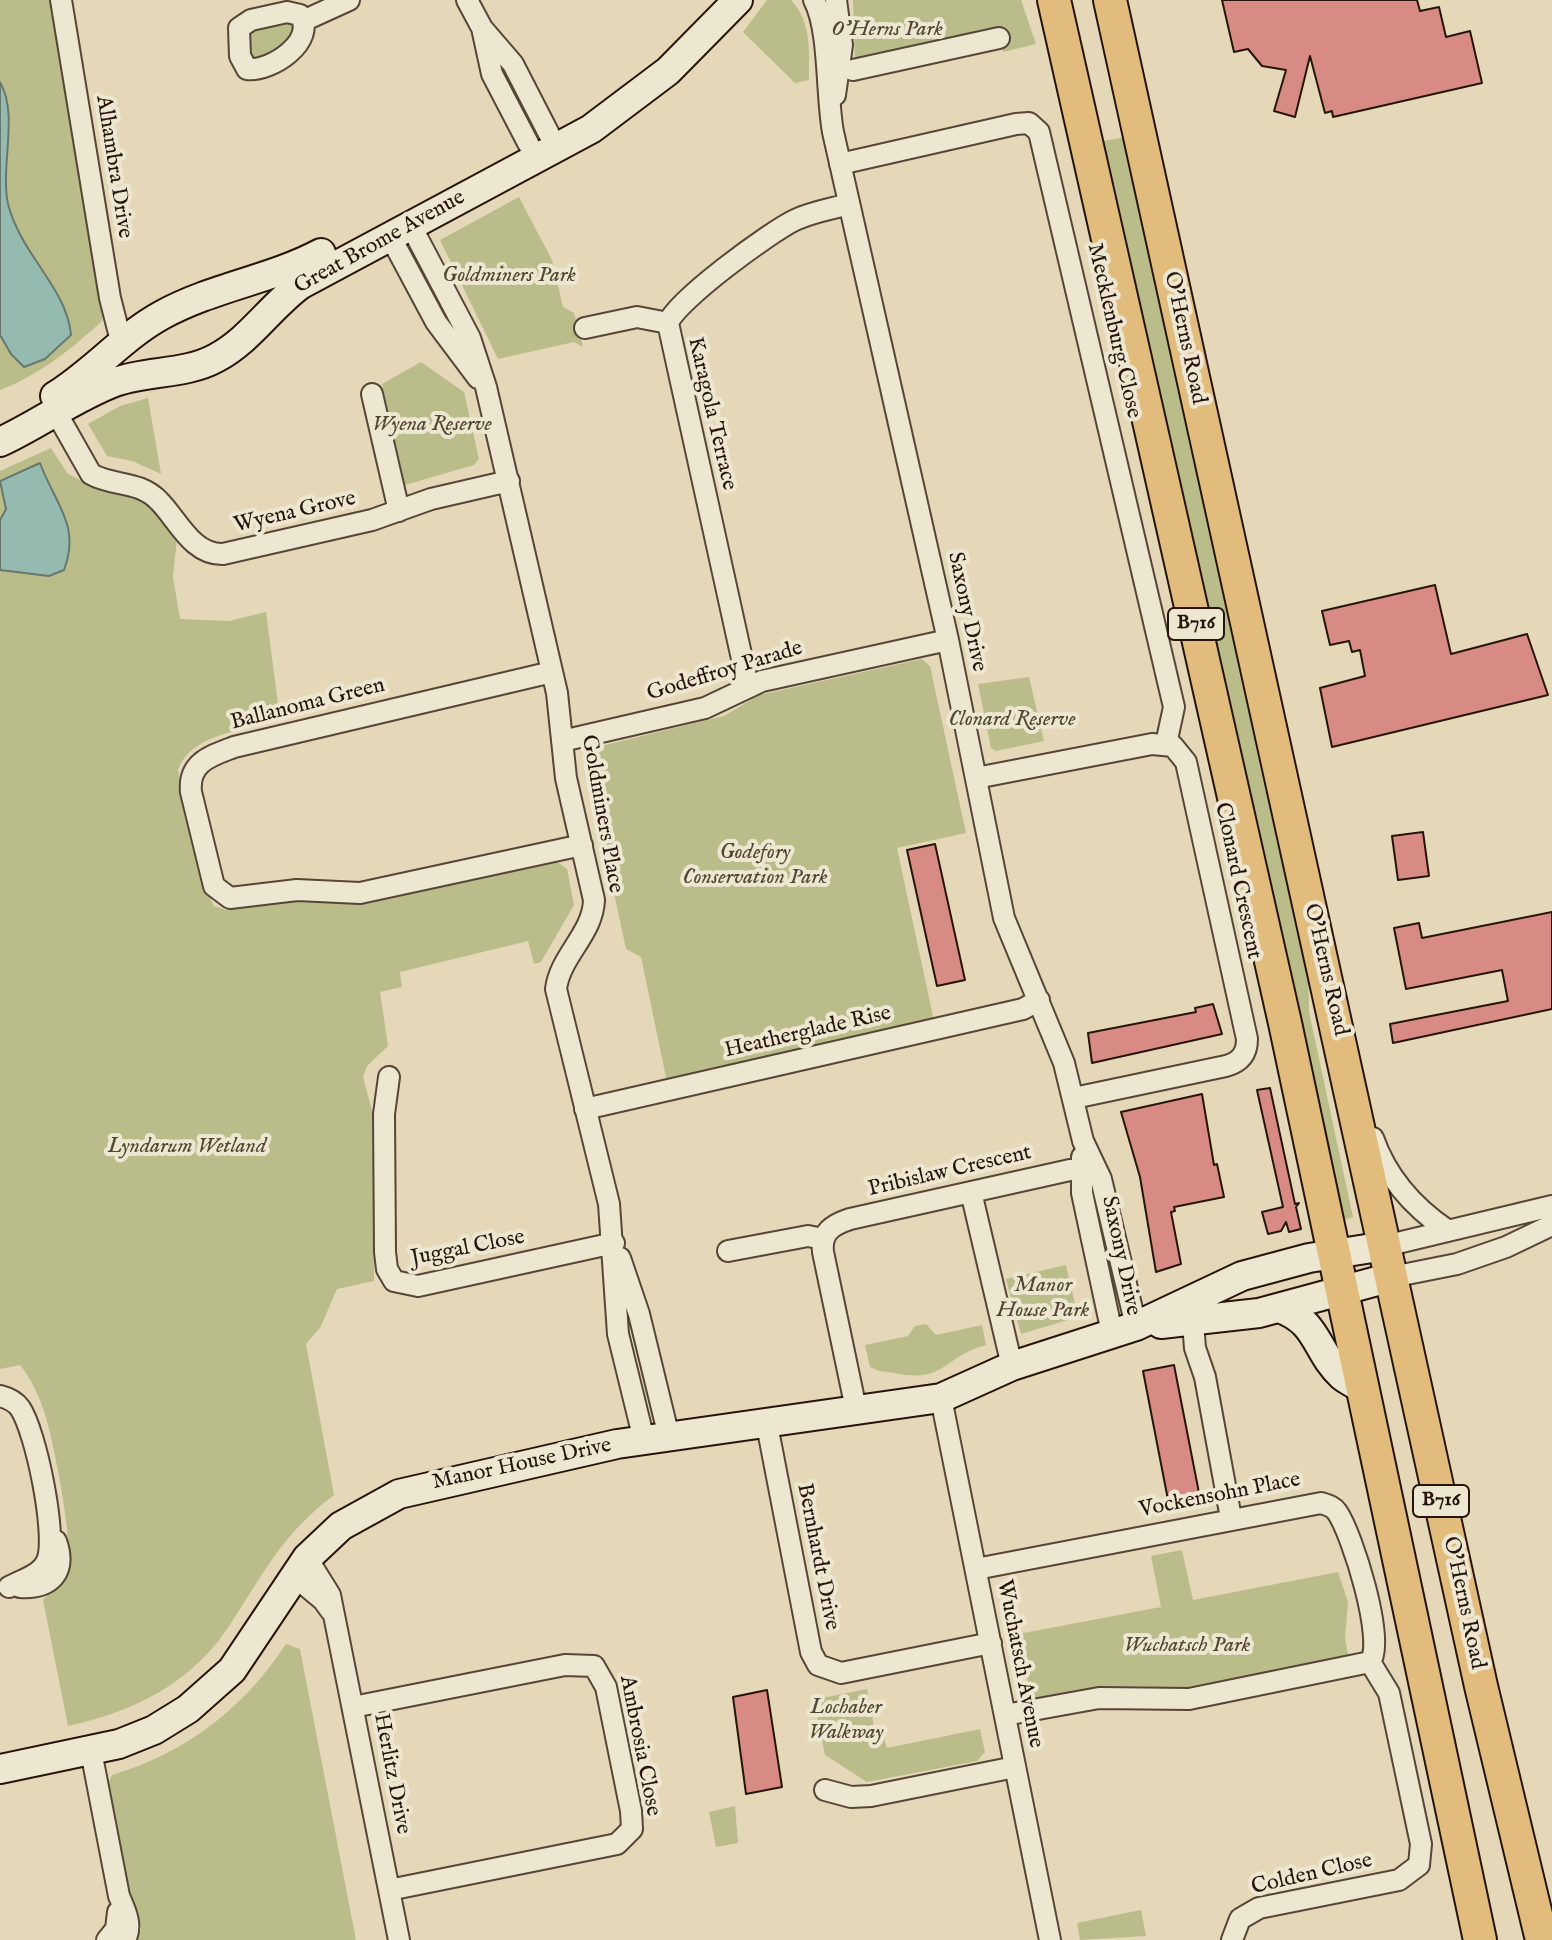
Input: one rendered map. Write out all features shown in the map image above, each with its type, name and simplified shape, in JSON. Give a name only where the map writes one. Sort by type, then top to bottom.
[{"type":"main road","name":"B716","points":[[1054,0],[1184,571],[1364,1389],[1480,1940]]},
{"type":"main road","name":"O'Herns Road","points":[[1110,0],[1481,1686],[1542,1940]]},
{"type":"street","name":"Alhambra Drive","points":[[61,0],[110,298],[121,341]]},
{"type":"street","points":[[303,21],[349,0]]},
{"type":"street","points":[[467,0],[482,28],[513,64],[542,147]]},
{"type":"street","name":"Great Brome Avenue","points":[[542,147],[642,71],[705,15],[716,0]]},
{"type":"street","name":"Great Brome Avenue","points":[[0,442],[53,407],[121,341],[182,305],[278,274],[396,223],[644,91],[738,0]]},
{"type":"street","name":"Saxony Drive","points":[[814,0],[823,24],[827,98],[833,132],[948,640],[1004,918],[1055,1036],[1074,1098],[1124,1329]]},
{"type":"street","name":"Saxony Drive","points":[[833,132],[842,45],[836,0]]},
{"type":"street","points":[[853,70],[999,38]]},
{"type":"street","name":"Mecklenburg Close","points":[[840,164],[1016,124],[1029,123],[1039,132],[1174,707],[1166,744]]},
{"type":"street","name":"Karagola Terrace","points":[[748,686],[668,323],[679,306],[777,231],[809,215],[849,204]]},
{"type":"street","name":"Great Brome Avenue","points":[[0,422],[53,407],[128,379],[182,370],[215,358],[243,339],[300,285],[396,223]]},
{"type":"street","name":"Goldminers Place","points":[[396,223],[470,338],[486,387],[552,672],[593,909],[561,969],[556,989],[609,1204],[618,1334],[657,1438]]},
{"type":"street","points":[[585,328],[637,317],[668,323]]},
{"type":"street","points":[[121,341],[128,379]]},
{"type":"street","points":[[372,394],[399,511]]},
{"type":"street","name":"Wyena Grove","points":[[53,407],[91,474],[149,492],[195,544],[210,554],[223,554],[509,481]]},
{"type":"street","name":"Godeffroy Parade","points":[[562,741],[705,708],[748,686],[948,640]]},
{"type":"street","name":"Ballanoma Green","points":[[552,672],[234,747],[197,765],[190,778],[191,792],[214,886],[230,898],[297,890],[360,893],[582,845]]},
{"type":"street","points":[[976,778],[1166,744]]},
{"type":"street","name":"Clonard Crescent","points":[[1074,1098],[1232,1064],[1246,1050],[1247,1039],[1188,770],[1179,750],[1166,744]]},
{"type":"street","name":"Heatherglade Rise","points":[[585,1109],[1023,1009],[1039,1000]]},
{"type":"street","points":[[1343,1052],[1382,1162],[1412,1203],[1447,1230]]},
{"type":"street","name":"Juggal Close","points":[[389,1077],[384,1114],[385,1252],[387,1269],[394,1281],[418,1286],[614,1243]]},
{"type":"street","name":"Pribislaw Crescent","points":[[728,1251],[808,1236],[823,1239],[830,1228],[842,1222],[1088,1168]]},
{"type":"street","points":[[971,1192],[1012,1366]]},
{"type":"street","points":[[1385,1246],[1552,1206]]},
{"type":"street","points":[[1279,1265],[1306,1244],[1326,1221]]},
{"type":"street","points":[[1392,1277],[1457,1264],[1506,1247],[1552,1225]]},
{"type":"street","points":[[823,1239],[856,1409]]},
{"type":"street","name":"Manor House Drive","points":[[1197,1312],[1242,1276],[1279,1265],[1385,1246]]},
{"type":"street","name":"Manor House Drive","points":[[0,1769],[91,1751],[154,1730],[206,1695],[248,1649],[300,1566],[341,1526],[399,1494],[591,1448],[941,1398],[1012,1366],[1124,1329],[1197,1312],[1279,1308],[1392,1277]]},
{"type":"street","points":[[1279,1308],[1296,1314],[1310,1327],[1341,1376],[1364,1389]]},
{"type":"street","points":[[1197,1312],[1205,1377],[1231,1518]]},
{"type":"street","points":[[0,1384],[24,1391],[32,1402],[32,1436],[49,1527],[61,1559],[55,1576],[40,1587],[5,1588]]},
{"type":"street","points":[[0,1396],[12,1400],[20,1408],[32,1436]]},
{"type":"street","name":"Wuchatsch Avenue","points":[[941,1398],[1050,1940]]},
{"type":"street","name":"Bernhardt Drive","points":[[767,1425],[811,1652],[818,1665],[841,1673],[991,1643]]},
{"type":"street","name":"Vockensohn Place","points":[[976,1569],[1313,1502],[1336,1510],[1373,1618],[1377,1644],[1370,1662]]},
{"type":"street","name":"Herlitz Drive","points":[[300,1566],[336,1618],[399,1940]]},
{"type":"street","points":[[1005,1715],[1099,1698],[1197,1698],[1370,1662]]},
{"type":"street","name":"Colden Close","points":[[1232,1940],[1240,1919],[1259,1908],[1399,1880],[1416,1870],[1421,1844],[1389,1693],[1370,1662]]},
{"type":"street","name":"Ambrosia Close","points":[[353,1707],[565,1665],[594,1666],[606,1687],[631,1811],[632,1829],[617,1844],[389,1890]]},
{"type":"street","points":[[91,1751],[119,1896],[127,1914],[129,1932],[125,1940]]},
{"type":"street","points":[[825,1790],[851,1797],[871,1796],[1015,1767]]},
{"type":"street","points":[[107,1940],[116,1929],[119,1896]]},
{"type":"green space","points":[[0,0],[52,0],[104,313],[102,321],[54,360],[29,377],[0,390]]},
{"type":"green space","points":[[767,0],[791,0],[803,18],[808,38],[809,80],[795,83],[743,32]]},
{"type":"green space","name":"O'Herns Park","points":[[853,0],[1021,0],[1036,44],[1003,52],[999,35],[855,66]]},
{"type":"green space","points":[[290,21],[296,24],[288,46],[261,61],[253,59],[249,36],[252,31]]},
{"type":"green space","points":[[1125,137],[1308,952],[1309,1012],[1353,1217],[1346,1219],[1332,1210],[1098,142]]},
{"type":"green space","name":"Goldminers Park","points":[[519,197],[552,260],[563,307],[574,313],[583,347],[574,342],[498,359],[440,240]]},
{"type":"green space","name":"Wyena Reserve","points":[[421,362],[464,392],[479,459],[474,465],[405,485],[382,384]]},
{"type":"green space","points":[[148,398],[161,474],[132,461],[107,456],[88,424],[120,406]]},
{"type":"green space","name":"Lyndarum Wetland","points":[[51,448],[68,474],[92,486],[119,489],[143,499],[177,538],[173,577],[180,619],[229,621],[266,612],[279,711],[259,716],[260,723],[201,744],[183,759],[178,770],[203,884],[214,906],[226,910],[289,900],[360,903],[556,861],[567,869],[574,905],[541,962],[534,964],[528,941],[400,972],[402,987],[380,992],[388,1046],[367,1066],[363,1077],[373,1115],[374,1281],[337,1289],[320,1328],[306,1344],[334,1495],[286,1541],[227,1629],[195,1666],[177,1681],[136,1704],[68,1726],[43,1600],[65,1577],[69,1561],[58,1470],[45,1414],[32,1382],[20,1365],[0,1369],[0,471]]},
{"type":"green space","name":"Godefory Conservation Park","points":[[922,659],[930,666],[966,833],[897,848],[934,1021],[667,1082],[641,957],[626,949],[586,763],[597,747],[724,716],[759,695]]},
{"type":"green space","name":"Clonard Reserve","points":[[1029,677],[1044,741],[996,751],[991,748],[978,684]]},
{"type":"green space","name":"Manor House Park","points":[[1066,1265],[1076,1308],[1071,1319],[1021,1334],[1006,1279]]},
{"type":"green space","name":"Manor House Park","points":[[926,1324],[936,1335],[982,1325],[986,1345],[924,1375],[878,1371],[870,1367],[865,1345],[908,1336],[915,1326]]},
{"type":"green space","name":"Wuchatsch Park","points":[[1182,1550],[1193,1600],[1338,1572],[1348,1602],[1345,1638],[1349,1660],[1195,1691],[1032,1703],[1018,1634],[1161,1607],[1151,1556]]},
{"type":"green space","points":[[286,1644],[300,1649],[356,1940],[137,1940],[141,1929],[129,1892],[108,1784],[112,1775],[164,1754],[211,1725],[252,1688]]},
{"type":"green space","name":"Lochaber Walkway","points":[[867,1689],[875,1732],[884,1738],[887,1748],[980,1729],[985,1752],[977,1761],[867,1782],[825,1755],[815,1707],[822,1698]]},
{"type":"green space","points":[[735,1806],[738,1843],[716,1847],[709,1812]]},
{"type":"green space","points":[[1141,1910],[1146,1936],[1080,1940],[1077,1923]]},
{"type":"water","points":[[0,82],[9,125],[8,204],[23,239],[61,302],[71,335],[45,359],[24,367],[11,354],[0,335]]},
{"type":"water","points":[[40,463],[68,527],[70,540],[64,570],[49,576],[0,570],[0,520],[6,509],[0,481]]},
{"type":"building","points":[[1222,0],[1417,0],[1420,11],[1439,7],[1446,37],[1470,31],[1482,83],[1333,117],[1332,111],[1325,113],[1310,56],[1295,117],[1274,111],[1286,70],[1262,66],[1248,49],[1234,52]]},
{"type":"building","points":[[1435,585],[1451,654],[1527,634],[1548,695],[1332,747],[1320,688],[1365,676],[1360,650],[1352,652],[1349,641],[1330,645],[1322,611]]},
{"type":"building","points":[[1423,832],[1429,876],[1398,880],[1392,836]]},
{"type":"building","points":[[935,844],[965,980],[937,986],[907,850]]},
{"type":"building","points":[[1552,912],[1552,1009],[1393,1043],[1390,1024],[1508,1001],[1502,970],[1406,989],[1394,928],[1419,923],[1422,938]]},
{"type":"building","points":[[1213,1004],[1222,1034],[1092,1063],[1088,1033],[1196,1012],[1195,1008]]},
{"type":"building","points":[[1270,1088],[1295,1204],[1299,1203],[1296,1207],[1301,1229],[1289,1232],[1286,1222],[1281,1231],[1268,1234],[1262,1212],[1283,1207],[1257,1090]]},
{"type":"building","points":[[1202,1094],[1214,1165],[1217,1164],[1224,1197],[1174,1207],[1175,1211],[1171,1212],[1181,1264],[1156,1272],[1140,1177],[1121,1112]]},
{"type":"building","points":[[1174,1365],[1200,1498],[1169,1505],[1143,1371]]},
{"type":"building","points":[[767,1690],[782,1787],[746,1794],[733,1697]]}]
